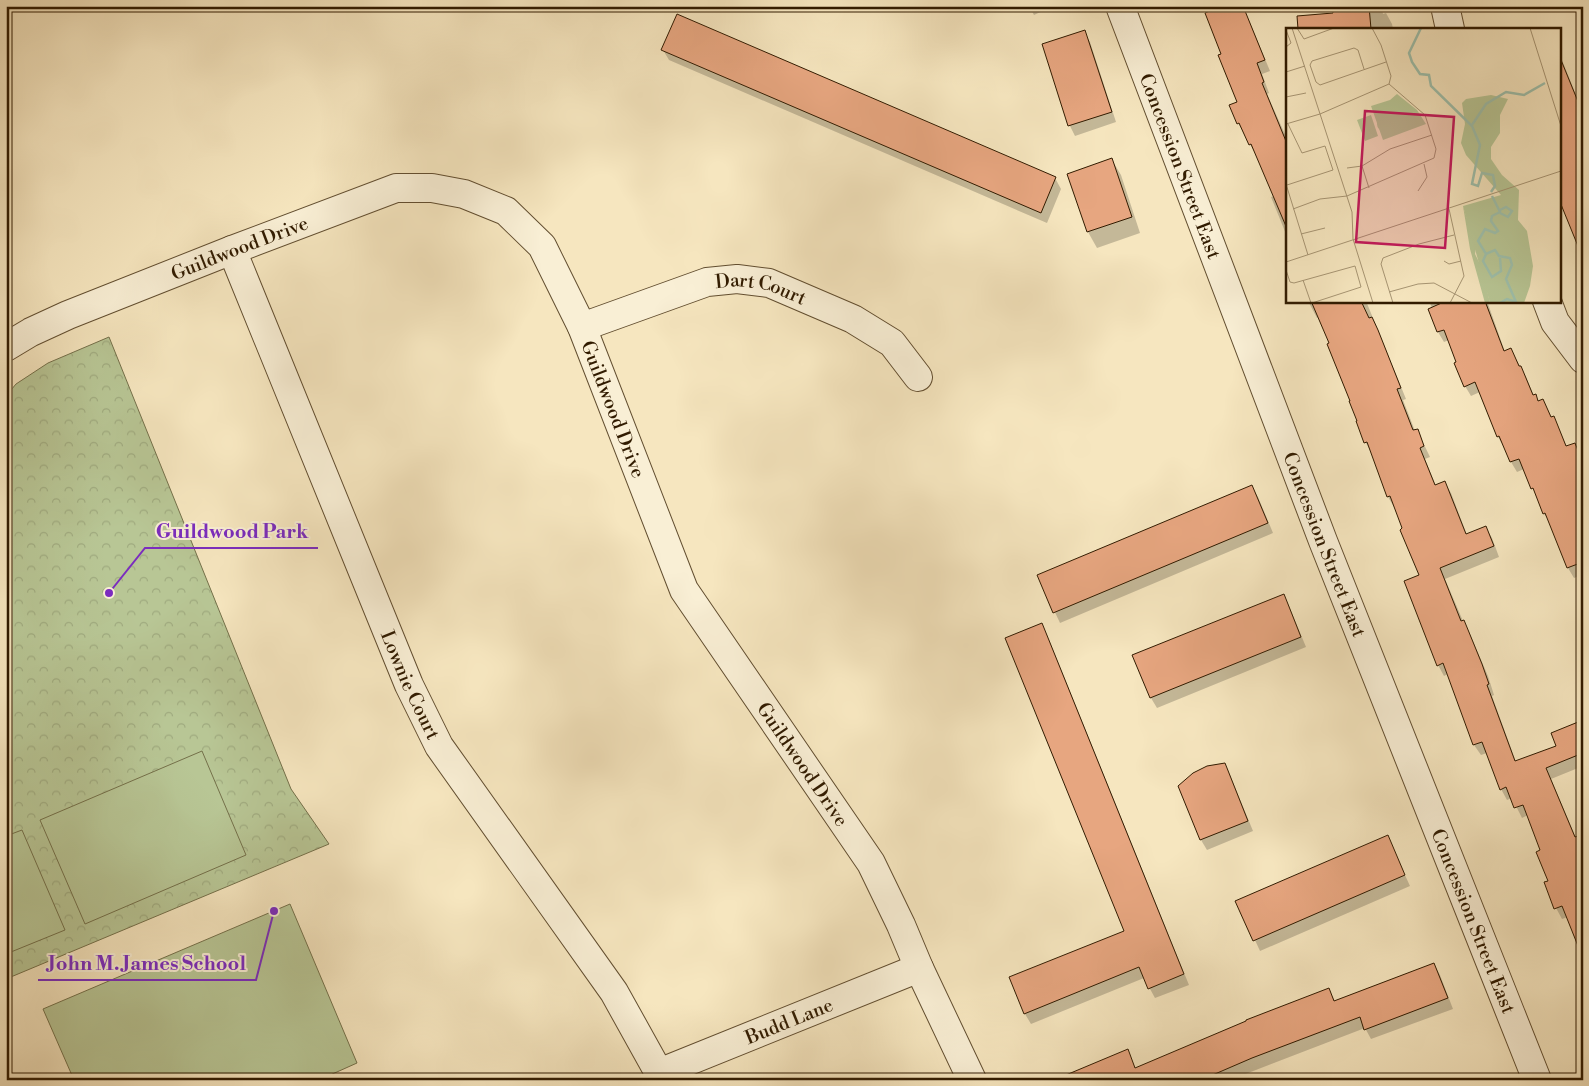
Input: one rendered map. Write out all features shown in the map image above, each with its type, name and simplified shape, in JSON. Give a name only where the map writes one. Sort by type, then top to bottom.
[{"type":"street","name":"Concession Street East","points":[[1120,6],[1323,542],[1536,1080]]},
{"type":"street","points":[[1445,6],[1450,28]]},
{"type":"street","name":"Guildwood Drive","points":[[6,347],[31,332],[68,315],[396,188],[432,188],[464,194],[506,211],[542,246],[582,327],[684,590],[872,863],[972,1080]]},
{"type":"street","name":"Lownie Court","points":[[232,250],[409,685],[439,746],[614,992],[660,1076]]},
{"type":"street","name":"Dart Court","points":[[582,327],[707,282],[738,279],[769,284],[853,319],[892,343],[918,377]]},
{"type":"street","points":[[1547,302],[1555,322],[1583,359]]},
{"type":"street","name":"Budd Lane","points":[[660,1076],[919,968]]},
{"type":"green space","points":[[109,337],[291,789],[329,844],[6,979],[6,396],[16,384],[48,363]]},
{"type":"green space","points":[[202,751],[246,855],[85,924],[40,820]]},
{"type":"green space","points":[[22,830],[65,930],[6,954],[6,836]]},
{"type":"green space","points":[[290,904],[357,1063],[319,1080],[74,1080],[43,1009]]},
{"type":"building","points":[[1221,6],[1243,6],[1265,60],[1257,63],[1264,82],[1262,83],[1286,141],[1286,226],[1251,144],[1249,145],[1239,123],[1237,124],[1229,105],[1237,102],[1218,55],[1221,54],[1205,13]]},
{"type":"building","points":[[1332,6],[1369,6],[1371,28],[1298,28],[1297,16],[1333,13]]},
{"type":"building","points":[[677,14],[1056,177],[1041,213],[661,50]]},
{"type":"building","points":[[1085,30],[1112,112],[1068,126],[1042,44]]},
{"type":"building","points":[[1562,62],[1579,104],[1583,102],[1582,256],[1562,207]]},
{"type":"building","points":[[1112,158],[1132,217],[1087,232],[1067,174]]},
{"type":"building","points":[[1311,302],[1361,302],[1369,318],[1372,317],[1378,330],[1401,388],[1397,389],[1413,430],[1418,429],[1424,446],[1420,448],[1435,485],[1445,481],[1466,534],[1486,526],[1494,546],[1440,568],[1461,621],[1464,620],[1482,664],[1489,684],[1487,685],[1515,761],[1556,746],[1551,733],[1583,720],[1583,753],[1546,768],[1575,837],[1583,834],[1582,956],[1562,906],[1554,909],[1544,882],[1548,881],[1536,852],[1540,850],[1523,805],[1514,808],[1506,787],[1500,790],[1482,742],[1473,745],[1443,663],[1437,666],[1404,581],[1419,575],[1400,530],[1402,528],[1390,496],[1387,497],[1367,442],[1364,443],[1350,401],[1327,344],[1329,343]]},
{"type":"building","points":[[1444,302],[1485,302],[1504,351],[1511,348],[1533,395],[1536,394],[1538,401],[1543,399],[1551,417],[1554,416],[1566,446],[1575,443],[1583,463],[1583,562],[1567,568],[1545,513],[1543,514],[1519,459],[1510,462],[1499,436],[1497,437],[1475,382],[1464,387],[1444,330],[1437,332],[1428,309]]},
{"type":"building","points":[[1252,485],[1268,523],[1053,613],[1037,575]]},
{"type":"building","points":[[1284,594],[1301,637],[1150,698],[1132,655]]},
{"type":"building","points":[[1042,623],[1184,974],[1148,989],[1139,967],[1024,1014],[1009,977],[1124,931],[1005,638]]},
{"type":"building","points":[[1225,763],[1248,821],[1200,840],[1178,786],[1193,773],[1207,766]]},
{"type":"building","points":[[1388,835],[1405,875],[1253,941],[1235,901]]},
{"type":"building","points":[[1434,963],[1448,998],[1364,1030],[1360,1017],[1252,1058],[1201,1080],[1054,1080],[1128,1049],[1135,1068],[1246,1020],[1329,988],[1334,1001]]},
{"type":"place","name":"Guildwood Park","points":[[109,593]]},
{"type":"place","name":"John M. James School","points":[[274,911]]}]
